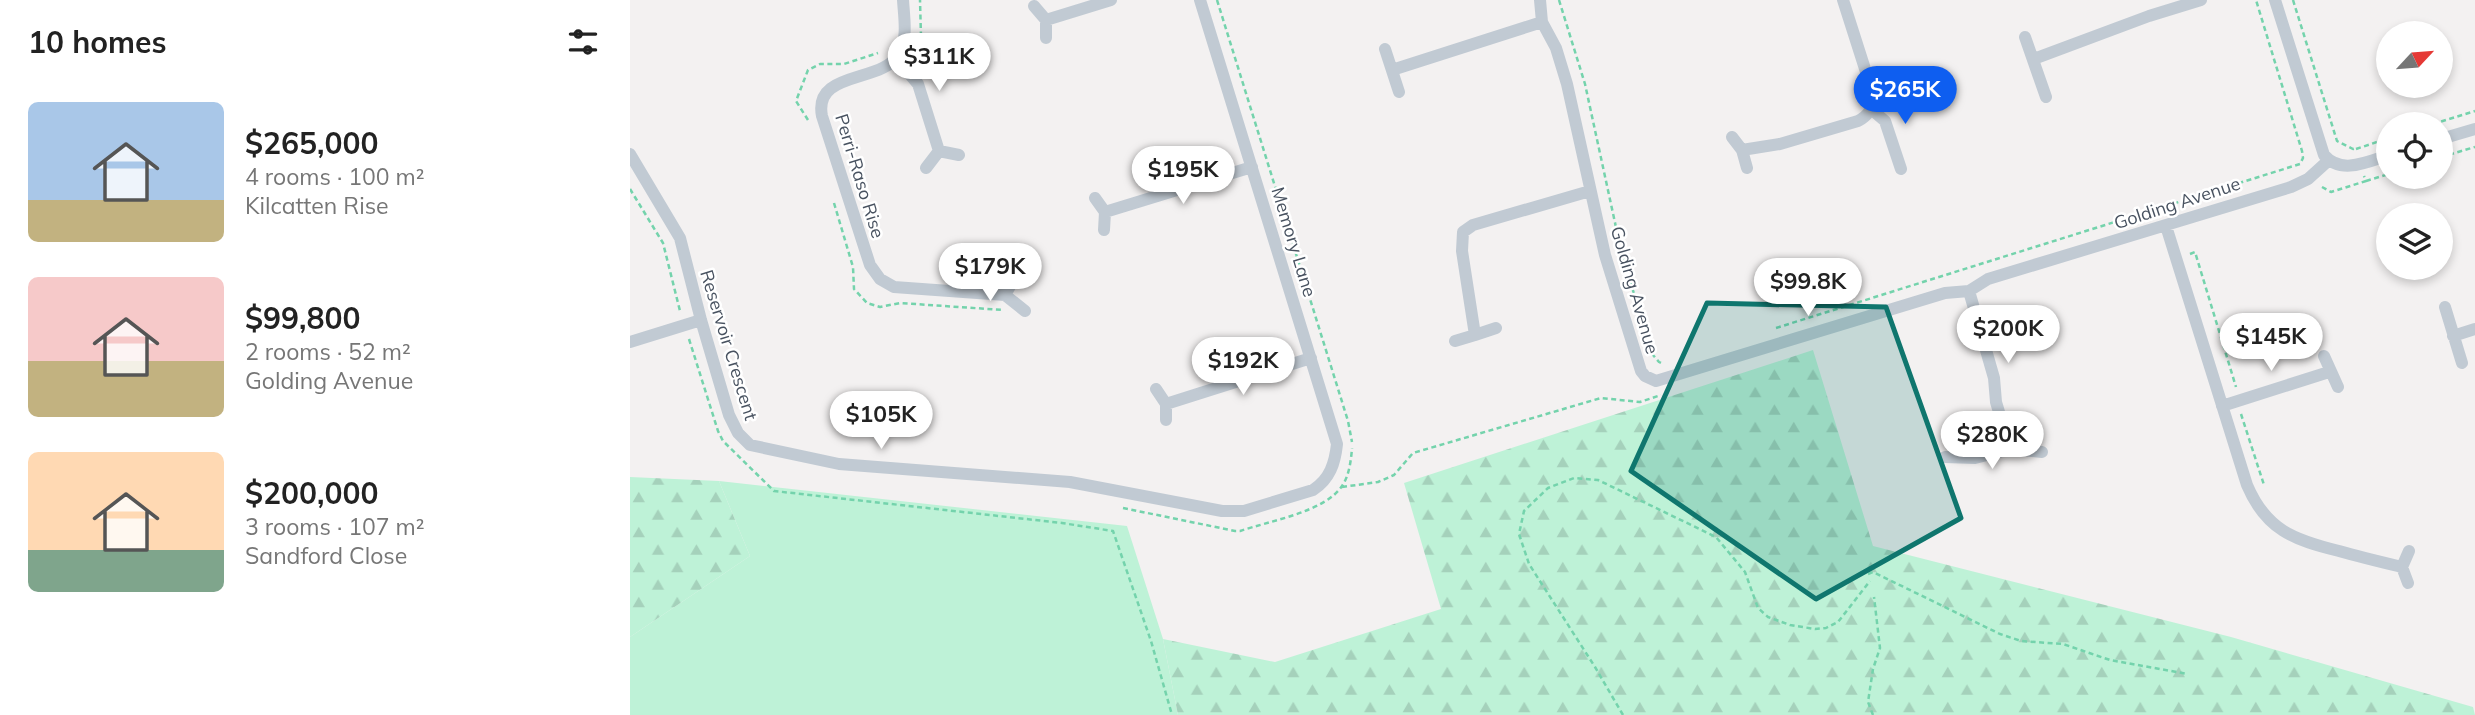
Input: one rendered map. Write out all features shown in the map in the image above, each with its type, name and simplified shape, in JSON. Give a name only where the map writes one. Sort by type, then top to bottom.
[{"type":"street","points":[[903,0],[904,37],[896,58],[918,84],[939,151]]},
{"type":"street","points":[[1046,20],[1111,0]]},
{"type":"street","name":"Memory Lane","points":[[1200,0],[1336,444],[1335,460],[1329,474],[1313,490]]},
{"type":"street","name":"Golding Avenue","points":[[1539,0],[1542,22],[1561,61],[1590,191],[1623,317],[1639,365],[1650,380],[1666,379],[1945,293],[1969,291],[1988,279],[2300,184],[2329,160]]},
{"type":"street","points":[[1742,150],[1780,145],[1858,121],[1868,114],[1873,94],[1843,0]]},
{"type":"street","points":[[2034,59],[2149,16],[2201,0]]},
{"type":"street","points":[[2275,0],[2321,150],[2329,160],[2345,167],[2376,159]]},
{"type":"street","points":[[1034,6],[1046,20],[1046,38]]},
{"type":"street","points":[[1392,70],[1542,22]]},
{"type":"street","points":[[2025,37],[2046,97]]},
{"type":"street","points":[[1385,49],[1399,92]]},
{"type":"street","name":"Perri-Raso Rise","points":[[896,58],[878,71],[838,83],[827,91],[822,104],[822,116],[870,265],[880,279],[894,287],[1015,303]]},
{"type":"street","points":[[1871,109],[1885,121],[1901,169]]},
{"type":"street","points":[[2453,135],[2475,129]]},
{"type":"street","points":[[1732,136],[1742,150],[1747,167]]},
{"type":"street","points":[[939,151],[959,155]]},
{"type":"street","points":[[926,167],[939,151]]},
{"type":"street","name":"Reservoir Crescent","points":[[630,154],[680,238],[733,426],[744,440],[759,448],[839,464],[1070,482],[1223,511],[1244,510],[1313,490]]},
{"type":"street","points":[[1105,212],[1252,167]]},
{"type":"street","points":[[1475,335],[1462,251],[1463,232],[1472,225],[1590,191]]},
{"type":"street","points":[[1095,198],[1105,212],[1104,230]]},
{"type":"street","points":[[2166,226],[2251,495],[2262,513],[2278,528],[2306,543],[2402,567]]},
{"type":"street","points":[[1013,281],[1015,303]]},
{"type":"street","points":[[1969,291],[1994,378],[1996,402],[2010,449]]},
{"type":"street","points":[[2445,307],[2462,363]]},
{"type":"street","points":[[630,342],[701,320]]},
{"type":"street","points":[[1455,341],[1496,328]]},
{"type":"street","points":[[2454,335],[2475,329]]},
{"type":"street","points":[[2324,356],[2338,387]]},
{"type":"street","points":[[1166,404],[1311,358]]},
{"type":"street","points":[[2222,406],[2329,372]]},
{"type":"street","points":[[1156,389],[1166,404],[1166,420]]},
{"type":"street","points":[[1945,457],[1975,458],[2010,449],[2042,452]]},
{"type":"street","points":[[2408,583],[2402,567],[2409,551]]},
{"type":"path","points":[[1217,0],[1351,432],[1351,460],[1342,487],[1378,482],[1394,475],[1413,453],[1587,402],[1601,398],[1640,402],[1662,395]]},
{"type":"path","points":[[1559,0],[1585,84],[1626,268],[1653,355],[1659,362],[1667,364]]},
{"type":"path","points":[[1766,332],[2297,166],[2303,158],[2302,151],[2256,0]]},
{"type":"path","points":[[2293,0],[2337,141],[2353,149],[2376,142]]},
{"type":"path","points":[[809,123],[796,101],[808,70],[820,64],[844,64],[883,51]]},
{"type":"path","points":[[2453,118],[2475,111]]},
{"type":"path","points":[[2453,154],[2475,147]]},
{"type":"path","points":[[2356,148],[2358,155]]},
{"type":"path","points":[[2364,176],[2366,181]]},
{"type":"path","points":[[2319,183],[2324,190],[2331,192],[2376,178]]},
{"type":"path","points":[[630,190],[663,243],[681,313]]},
{"type":"path","points":[[832,198],[853,267],[854,289],[867,303],[880,307],[900,303],[1005,311],[1015,303]]},
{"type":"path","points":[[2177,259],[2195,252],[2238,393]]},
{"type":"path","points":[[2240,411],[2265,490]]},
{"type":"path","points":[[739,456],[774,491],[1113,531],[1172,715]]},
{"type":"path","points":[[1623,715],[1529,564],[1519,534],[1524,511],[1548,488],[1574,478],[1598,480],[1716,537],[1729,549],[1745,572],[1758,608],[1768,617],[1790,625],[1815,629],[1826,628],[1838,622],[1870,581]]},
{"type":"path","points":[[1868,574],[1873,572],[2000,634],[2021,641],[2063,644],[2110,660],[2188,674]]},
{"type":"path","points":[[1873,715],[1868,702],[1873,669],[1880,648],[1874,597]]},
{"type":"highlighted area","points":[[1707,303],[1886,307],[1961,518],[1816,599],[1631,471]]},
{"type":"green space","points":[[1813,350],[1873,546],[2231,637],[2473,707],[2475,715],[1178,715],[1163,639],[1275,662],[1441,609],[1404,483]]},
{"type":"green space","points":[[630,477],[719,481],[750,556],[630,637]]},
{"type":"green space","points":[[719,481],[1127,526],[1163,639],[1178,715],[630,715],[630,637],[750,556]]}]
